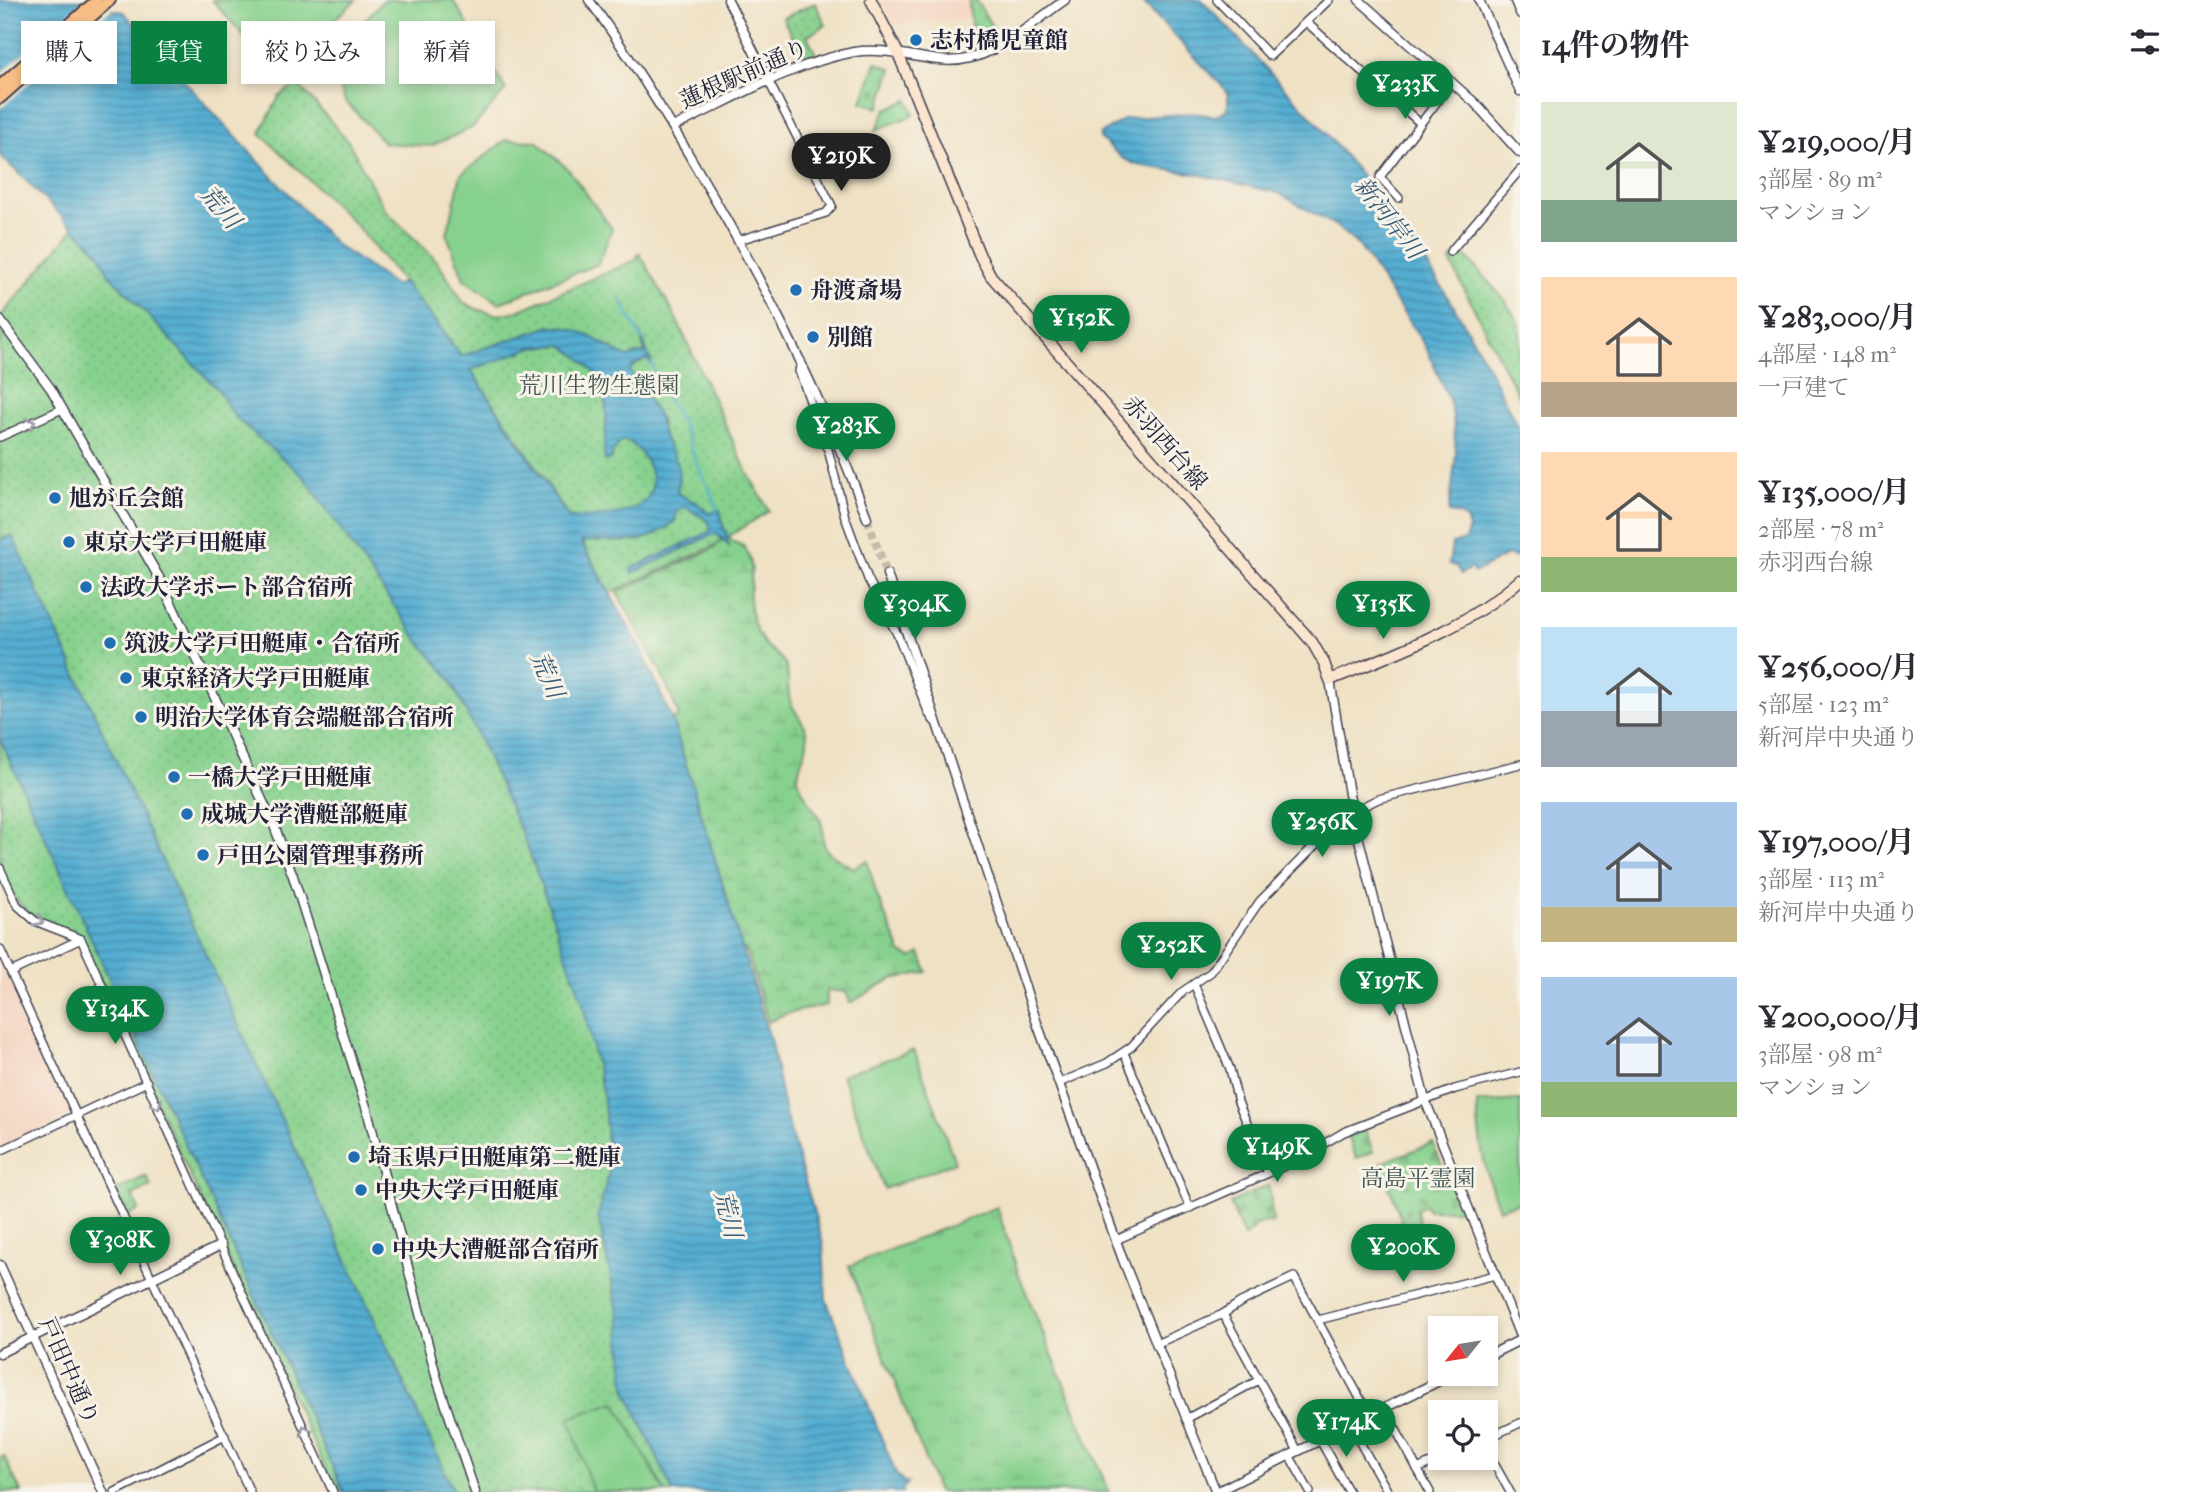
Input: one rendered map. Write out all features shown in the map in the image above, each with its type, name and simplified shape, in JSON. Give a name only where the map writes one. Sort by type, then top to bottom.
[{"type":"highway","points":[[0,86],[97,0]]},
{"type":"highway","points":[[0,98],[110,0]]},
{"type":"main road","name":"赤羽西台線","points":[[871,0],[898,53],[980,257],[991,276],[1312,642],[1330,680]]},
{"type":"main road","points":[[1330,680],[1447,629],[1484,607],[1520,580]]},
{"type":"street","points":[[589,0],[673,127],[739,240],[801,360],[838,442],[867,518]]},
{"type":"street","points":[[728,0],[832,206],[826,213],[739,240]]},
{"type":"street","name":"蓮根駅前通り","points":[[673,127],[809,62],[855,52],[898,53],[947,61],[980,56],[995,49],[1065,0]]},
{"type":"street","points":[[1217,0],[1270,56],[1329,0]]},
{"type":"street","points":[[1359,0],[1475,103],[1520,153]]},
{"type":"street","points":[[1479,0],[1520,91]]},
{"type":"street","points":[[1514,0],[1520,14]]},
{"type":"street","points":[[1306,22],[1420,123]]},
{"type":"street","points":[[1399,198],[1380,177],[1452,82]]},
{"type":"street","points":[[1450,252],[1520,170]]},
{"type":"street","points":[[0,320],[37,368],[62,409],[174,606],[280,840],[370,1121],[437,1378],[475,1492]]},
{"type":"street","points":[[801,360],[799,371],[829,453],[845,517],[868,579],[898,636],[929,714],[939,726]]},
{"type":"street","points":[[0,437],[62,409]]},
{"type":"street","points":[[887,574],[1059,1083],[1116,1240],[1216,1492],[1428,1386]]},
{"type":"street","points":[[1330,680],[1352,811],[1425,1100],[1520,1338],[1498,1350]]},
{"type":"street","points":[[1059,1083],[1124,1053],[1182,992],[1211,972],[1248,916],[1343,816],[1378,799],[1520,764]]},
{"type":"street","points":[[0,869],[17,905],[34,921],[81,939],[333,1492]]},
{"type":"street","points":[[11,972],[81,939]]},
{"type":"street","points":[[0,949],[250,1492]]},
{"type":"street","points":[[1194,984],[1230,1069],[1238,1102],[1268,1173]]},
{"type":"street","points":[[1124,1053],[1189,1208]]},
{"type":"street","points":[[1116,1240],[1289,1164],[1344,1132],[1455,1089],[1520,1072]]},
{"type":"street","points":[[0,1152],[147,1082]]},
{"type":"street","points":[[0,1353],[221,1245]]},
{"type":"street","name":"戸田中通り","points":[[0,1265],[103,1492]]},
{"type":"street","points":[[1318,1320],[1495,1275]]},
{"type":"street","points":[[1156,1344],[1223,1314],[1241,1302],[1294,1277],[1369,1415]]},
{"type":"street","points":[[1223,1314],[1259,1380],[1310,1492]]},
{"type":"street","points":[[1186,1419],[1259,1380]]},
{"type":"street","points":[[1384,1408],[1430,1492]]},
{"type":"street","points":[[1498,1433],[1520,1423]]},
{"type":"street","points":[[1350,1425],[1388,1492]]},
{"type":"street","points":[[115,1492],[225,1436]]},
{"type":"street","points":[[1320,1440],[1349,1492]]},
{"type":"street","points":[[1417,1469],[1428,1464]]},
{"type":"street","points":[[1498,1470],[1510,1492]]},
{"type":"street","points":[[1234,1483],[1238,1492]]},
{"type":"shaded area","points":[[880,0],[968,0],[969,19],[892,24]]},
{"type":"shaded area","points":[[0,957],[72,1113],[0,1148]]},
{"type":"green space","points":[[212,0],[356,0],[333,21],[241,21],[241,33]]},
{"type":"green space","points":[[384,0],[453,0],[465,21],[399,21],[399,84],[495,84],[495,71],[506,90],[472,128],[431,146],[385,143],[345,101],[339,84],[385,84],[385,21],[364,21]]},
{"type":"green space","points":[[969,0],[976,0],[999,38],[973,50]]},
{"type":"green space","points":[[815,3],[826,25],[807,36],[816,54],[803,59],[783,18]]},
{"type":"green space","points":[[876,62],[892,69],[879,108],[862,102]]},
{"type":"green space","name":"荒川生物生態園","points":[[298,84],[348,141],[385,210],[436,260],[463,302],[476,309],[498,315],[518,311],[638,259],[640,254],[674,314],[747,472],[769,511],[710,548],[610,593],[569,518],[445,333],[356,225],[260,133],[279,97]]},
{"type":"green space","points":[[908,100],[914,115],[876,130],[886,109]]},
{"type":"green space","points":[[506,140],[536,141],[568,169],[612,229],[598,264],[499,303],[464,279],[447,235],[461,174]]},
{"type":"green space","points":[[138,152],[366,408],[774,1492],[336,1492],[81,939],[35,921],[15,899],[0,869],[0,317]]},
{"type":"green space","points":[[1461,251],[1505,300],[1520,326],[1520,399],[1450,261]]},
{"type":"green space","points":[[729,536],[732,541],[744,546],[749,556],[752,572],[750,604],[758,632],[764,643],[786,666],[790,698],[806,731],[807,741],[799,783],[820,819],[825,846],[832,855],[854,868],[867,860],[877,896],[900,950],[912,958],[920,953],[927,972],[892,979],[850,1003],[846,992],[827,990],[827,1005],[785,1014],[768,1022],[746,949],[742,950],[672,719],[679,715],[661,672],[617,592],[709,551]]},
{"type":"green space","points":[[914,1050],[955,1162],[884,1189],[842,1075]]},
{"type":"green space","points":[[1520,1100],[1520,1202],[1499,1209],[1483,1157],[1477,1103]]},
{"type":"green space","points":[[1365,1130],[1373,1152],[1356,1158],[1348,1136]]},
{"type":"green space","name":"高島平霊園","points":[[1433,1143],[1460,1210],[1428,1210],[1425,1205],[1417,1209],[1419,1222],[1387,1243],[1383,1229],[1402,1221],[1380,1163]]},
{"type":"green space","points":[[146,1176],[151,1186],[132,1195],[139,1210],[127,1216],[115,1191]]},
{"type":"green space","points":[[1269,1185],[1273,1223],[1258,1224],[1244,1237],[1230,1203]]},
{"type":"green space","points":[[997,1207],[1020,1278],[1109,1492],[938,1492],[849,1266]]},
{"type":"green space","points":[[615,1402],[665,1492],[593,1492],[569,1418]]},
{"type":"green space","points":[[4,1456],[21,1492],[0,1492],[0,1457]]},
{"type":"water","name":"荒川","points":[[0,0],[99,0],[107,9],[124,12],[131,21],[131,84],[187,84],[335,244],[396,286],[403,281],[461,356],[548,327],[559,327],[589,336],[627,357],[645,352],[641,336],[653,366],[647,359],[633,366],[630,371],[659,417],[663,435],[678,464],[677,493],[697,503],[709,514],[720,510],[729,546],[716,533],[633,573],[631,569],[709,532],[711,527],[707,520],[685,507],[677,511],[675,521],[663,530],[640,540],[581,542],[641,649],[672,719],[770,1039],[785,1113],[823,1243],[826,1299],[896,1474],[908,1483],[903,1492],[673,1492],[625,1388],[619,1316],[598,1216],[609,1172],[604,1100],[582,1000],[527,845],[478,736],[449,677],[421,644],[304,477],[235,417],[218,390],[108,273],[99,253],[0,155]],"holes":[[[562,345],[583,360],[597,377],[604,396],[605,461],[611,459],[621,441],[629,441],[649,466],[651,490],[645,501],[635,508],[608,515],[569,518],[471,370],[533,347]]]},
{"type":"water","name":"新河岸川","points":[[1141,0],[1202,0],[1319,125],[1405,231],[1452,303],[1520,431],[1520,558],[1507,555],[1474,573],[1471,568],[1461,574],[1456,566],[1449,565],[1452,544],[1465,540],[1469,528],[1462,517],[1449,513],[1456,453],[1449,400],[1426,347],[1360,247],[1336,226],[1278,193],[1197,174],[1137,165],[1122,158],[1100,138],[1100,134],[1125,119],[1191,113],[1216,116],[1228,106],[1228,95],[1224,88]]},
{"type":"water","points":[[12,535],[454,1492],[344,1492],[0,739],[0,540]]},
{"type":"pier","points":[[84,0],[103,0],[114,7],[98,21],[60,21]]},
{"type":"pier","points":[[21,56],[21,84],[28,84],[0,109],[0,74]]},
{"type":"waterway","points":[[620,299],[642,339]]},
{"type":"waterway","points":[[652,364],[664,394],[683,425],[717,512]]},
{"type":"tunnel","points":[[867,518],[887,574]]},
{"type":"place","name":"志村橋児童館","points":[[916,40]]},
{"type":"place","name":"舟渡斎場","points":[[796,290]]},
{"type":"place","name":"別館","points":[[813,337]]},
{"type":"place","name":"旭が丘会館","points":[[55,498]]},
{"type":"place","name":"東京大学戸田艇庫","points":[[69,542]]},
{"type":"place","name":"法政大学ボート部合宿所","points":[[86,587]]},
{"type":"place","name":"筑波大学戸田艇庫・合宿所","points":[[110,643]]},
{"type":"place","name":"東京経済大学戸田艇庫","points":[[126,678]]},
{"type":"place","name":"明治大学体育会端艇部合宿所","points":[[141,717]]},
{"type":"place","name":"一橋大学戸田艇庫","points":[[174,777]]},
{"type":"place","name":"成城大学漕艇部艇庫","points":[[187,814]]},
{"type":"place","name":"戸田公園管理事務所","points":[[203,855]]},
{"type":"place","name":"埼玉県戸田艇庫第二艇庫","points":[[354,1157]]},
{"type":"place","name":"中央大学戸田艇庫","points":[[361,1190]]},
{"type":"place","name":"中央大漕艇部合宿所","points":[[378,1249]]}]
